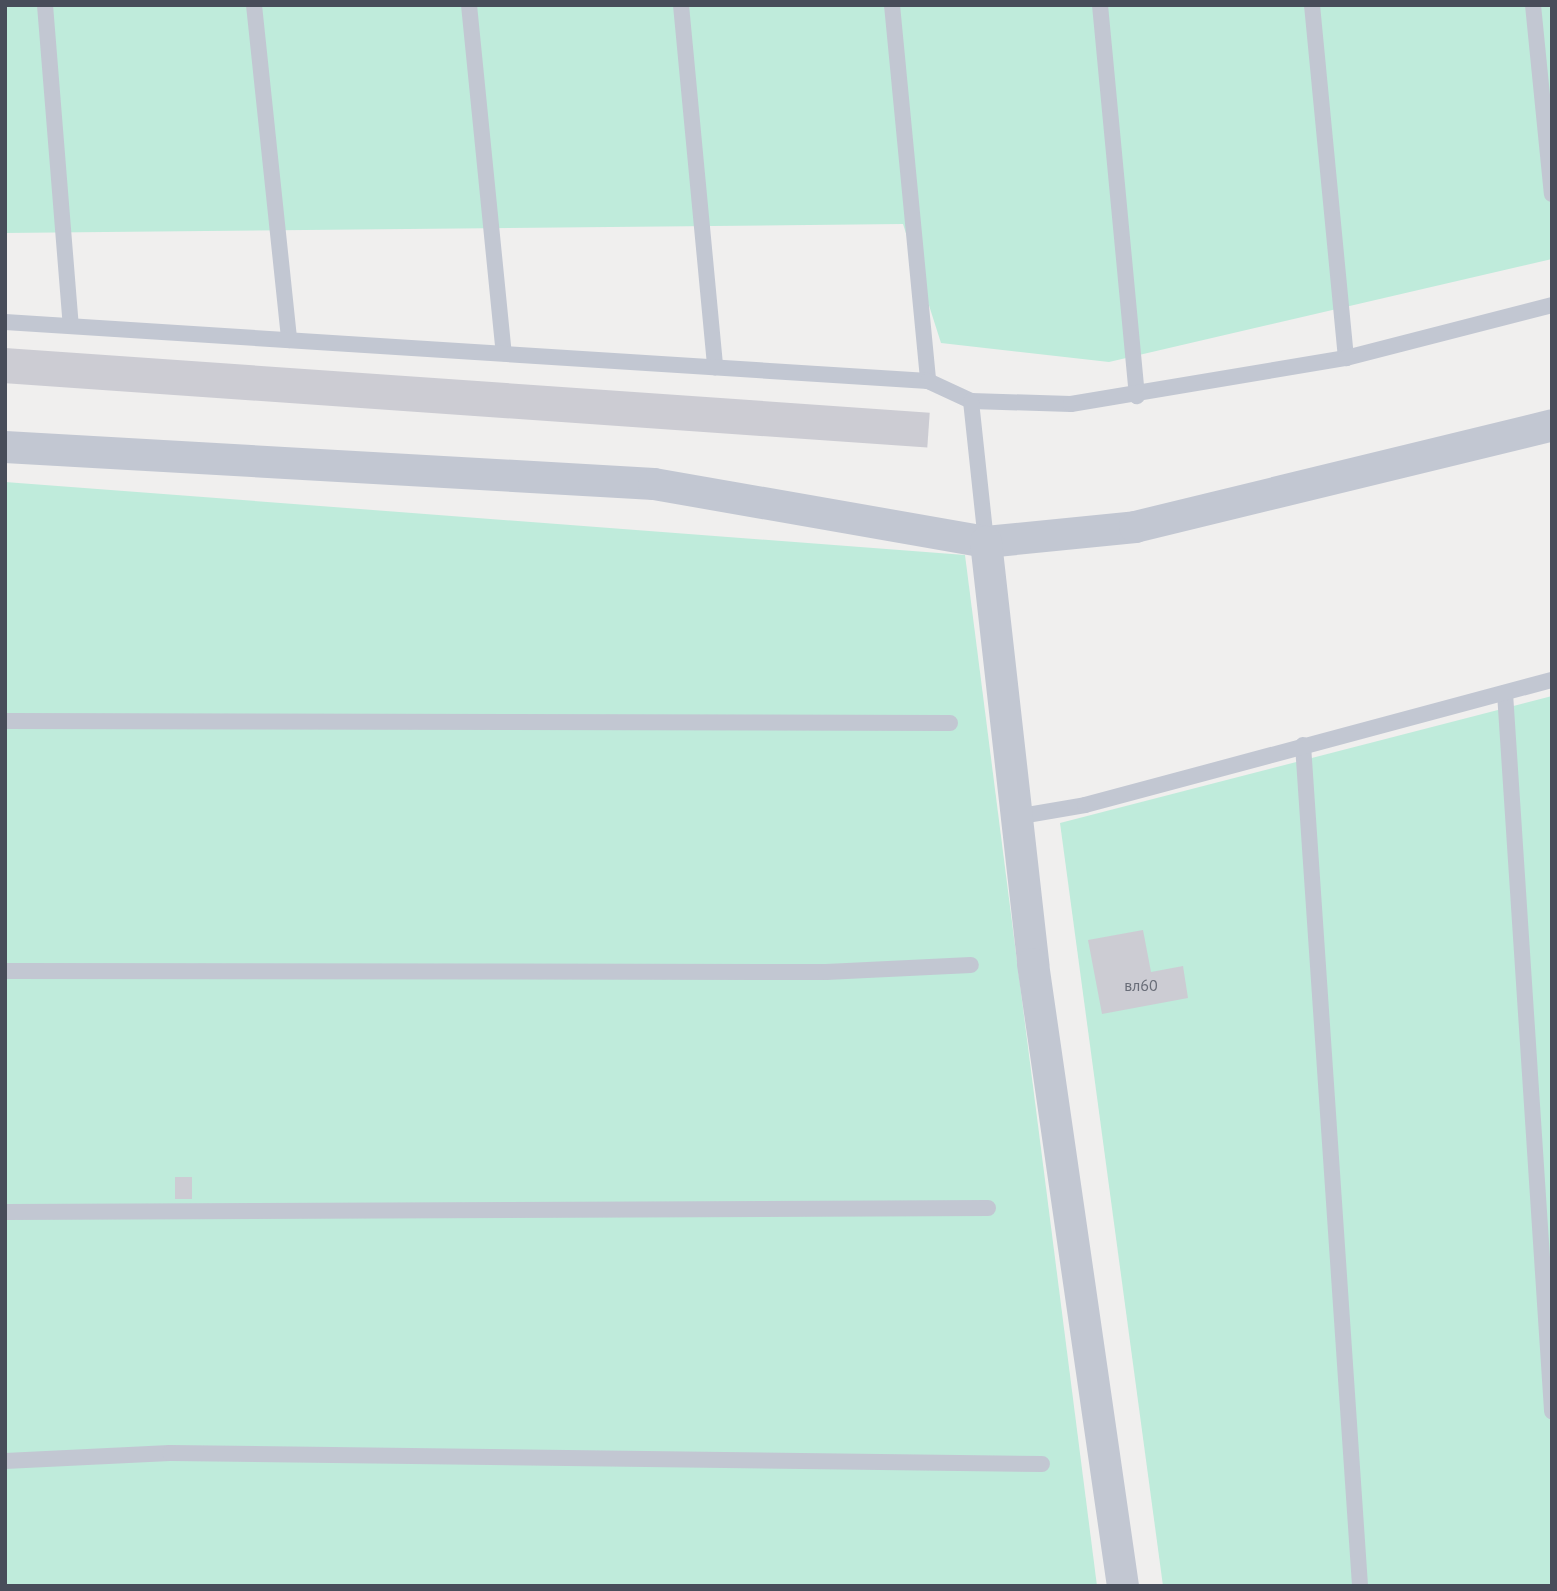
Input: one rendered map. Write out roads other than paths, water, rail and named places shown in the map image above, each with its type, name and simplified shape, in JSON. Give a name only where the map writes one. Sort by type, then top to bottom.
[{"type":"street","points":[[5,447],[654,484],[986,542],[1135,527],[1552,425]]},
{"type":"street","points":[[986,542],[1014,817],[1123,1586]]},
{"type":"lane","points":[[45,5],[71,326]]},
{"type":"lane","points":[[254,5],[289,340]]},
{"type":"lane","points":[[469,5],[503,353]]},
{"type":"lane","points":[[681,5],[715,367]]},
{"type":"lane","points":[[892,5],[928,381]]},
{"type":"lane","points":[[1100,5],[1137,396]]},
{"type":"lane","points":[[1312,5],[1346,358]]},
{"type":"lane","points":[[1533,5],[1552,194]]},
{"type":"lane","points":[[5,322],[928,381],[971,401],[1071,404],[1137,396],[1346,358],[1552,305]]},
{"type":"lane","points":[[971,401],[986,542]]},
{"type":"lane","points":[[1014,817],[1085,805],[1552,680]]},
{"type":"lane","points":[[1505,693],[1552,1411]]},
{"type":"lane","points":[[5,721],[950,723]]},
{"type":"lane","points":[[1303,745],[1360,1586]]},
{"type":"lane","points":[[5,971],[826,972],[971,965]]},
{"type":"lane","points":[[5,1212],[988,1208]]},
{"type":"lane","points":[[5,1461],[170,1452],[1042,1464]]}]
